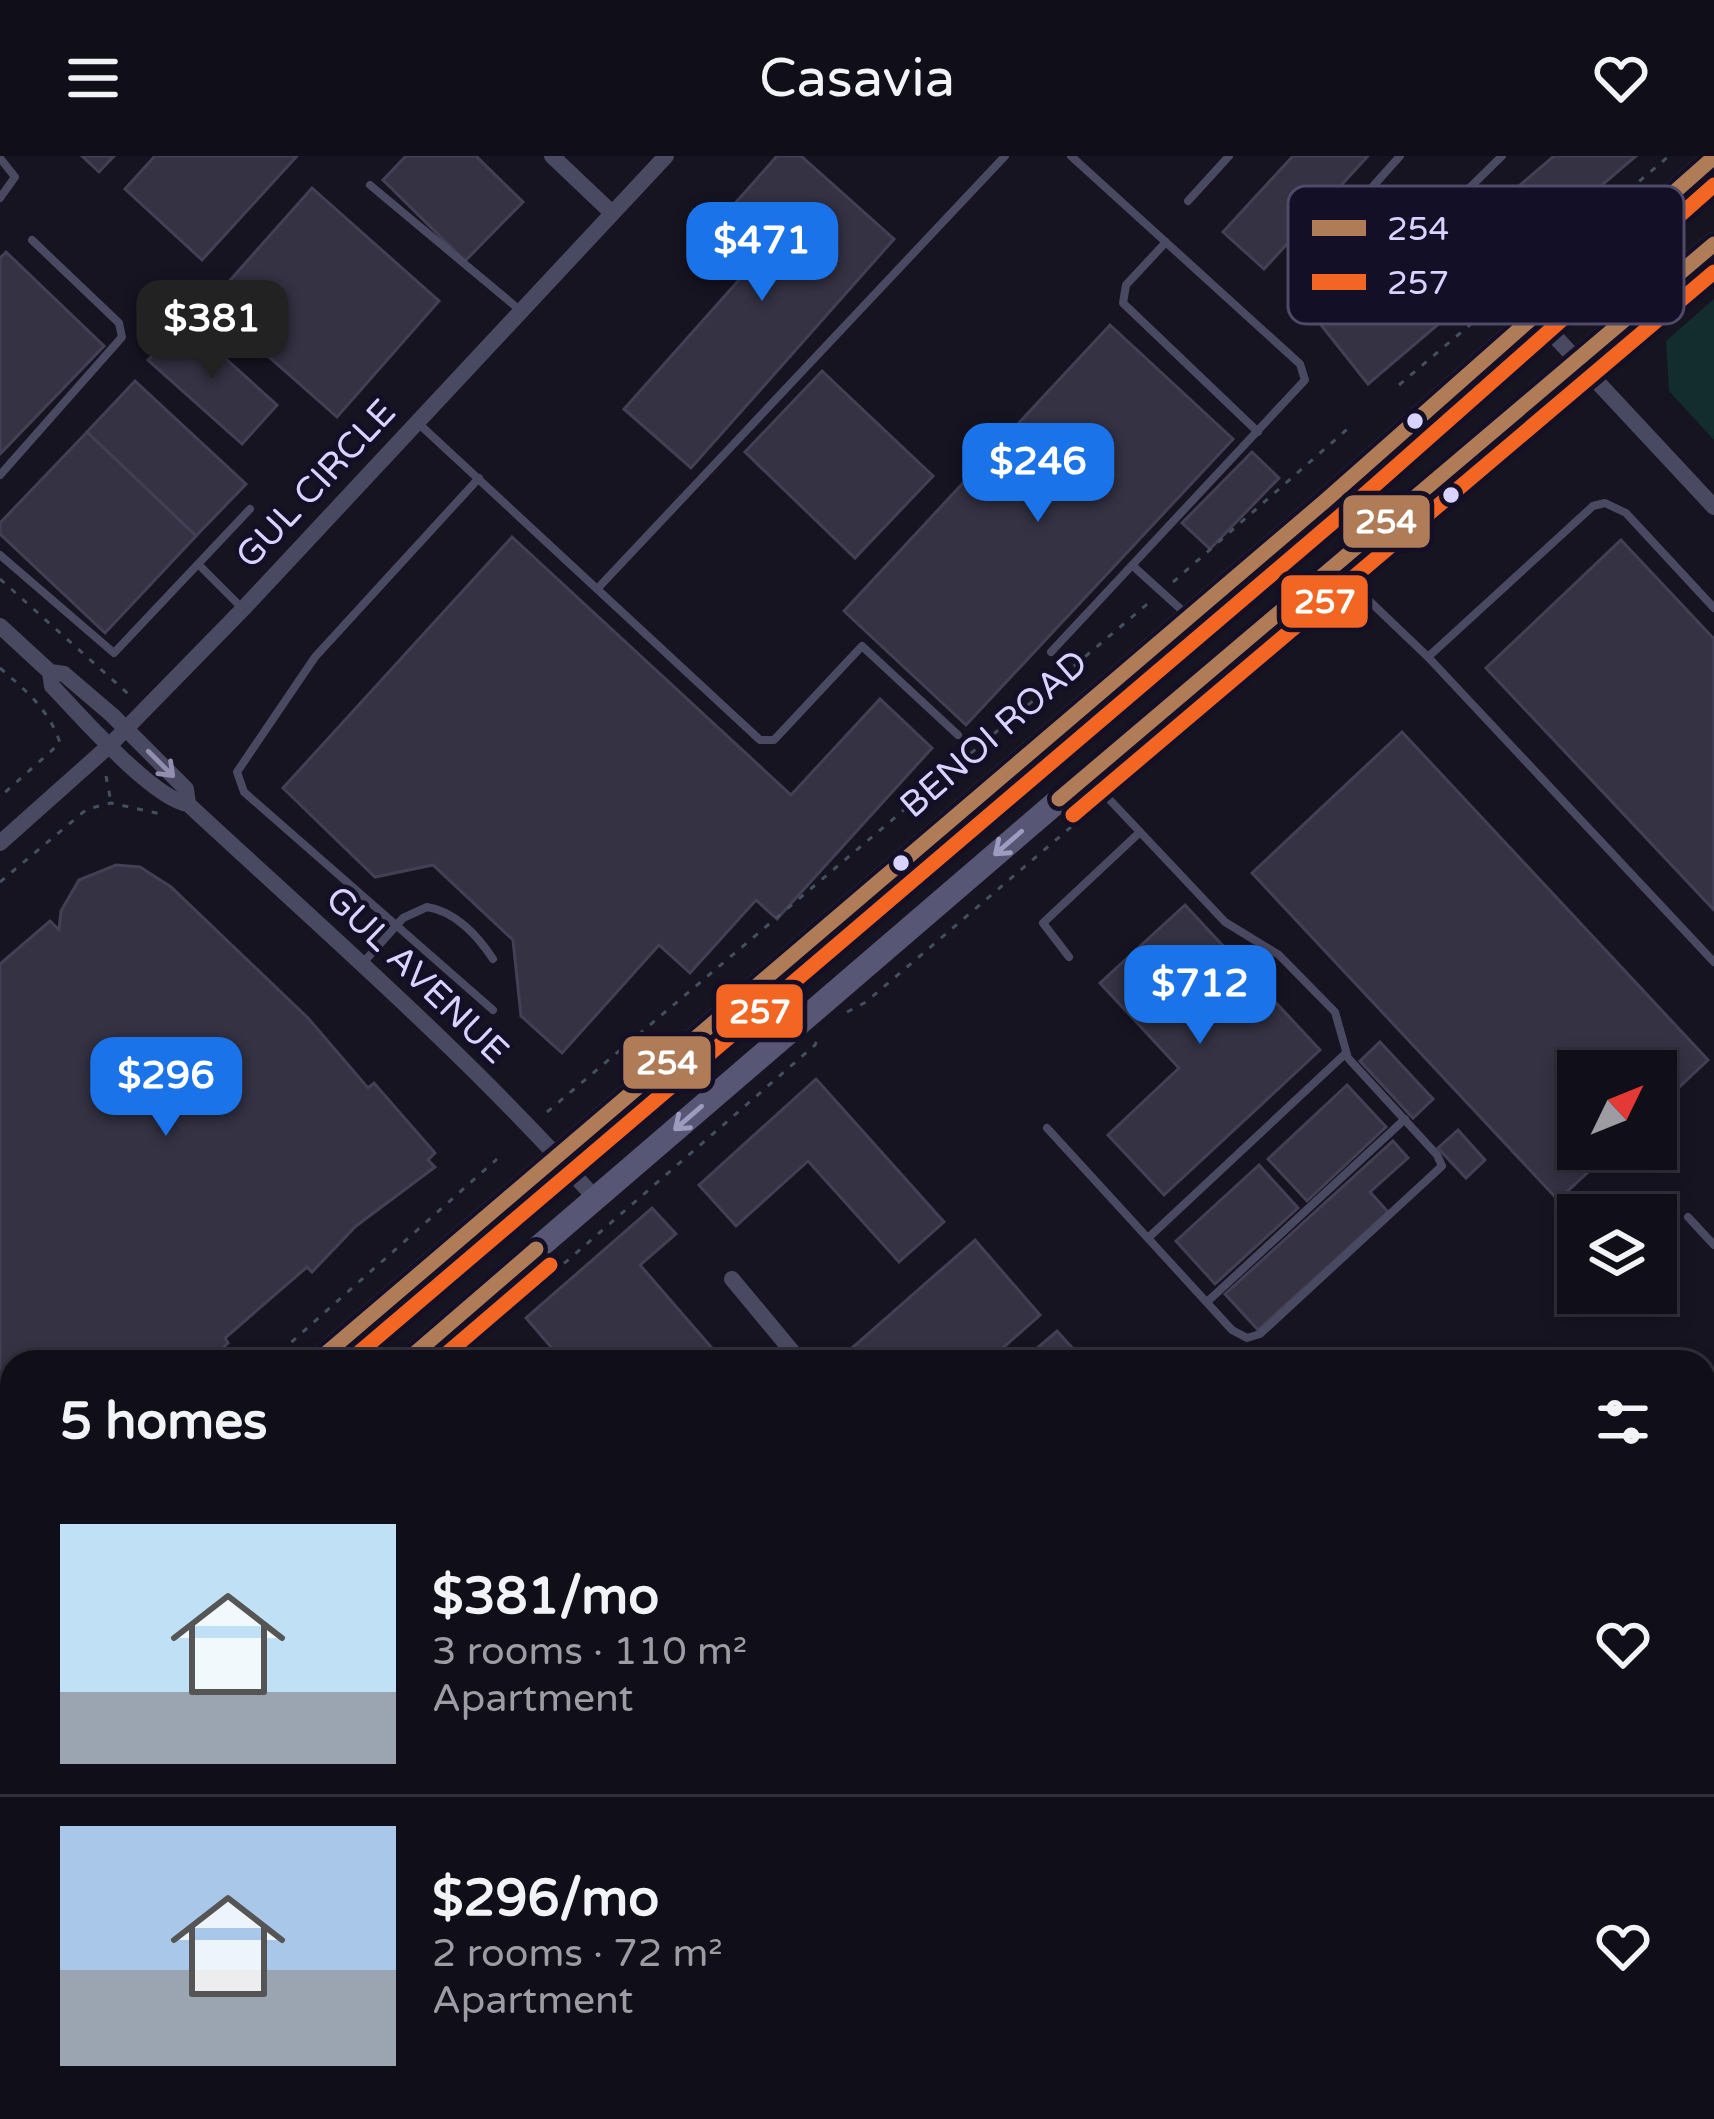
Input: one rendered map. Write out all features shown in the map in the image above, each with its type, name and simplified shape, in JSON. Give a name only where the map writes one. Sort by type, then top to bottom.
[{"type":"main road","name":"BENOI ROAD","points":[[1681,186],[1714,157]]},
{"type":"main road","points":[[1684,270],[1714,244]]},
{"type":"main road","name":"BENOI ROAD","points":[[330,1350],[1325,501],[1523,324]]},
{"type":"main road","points":[[419,1350],[1621,324]]},
{"type":"street","points":[[552,156],[612,213]]},
{"type":"street","name":"GUL CIRCLE","points":[[0,844],[110,745],[243,609],[666,156]]},
{"type":"street","points":[[1543,324],[1714,507]]},
{"type":"street","name":"GUL AVENUE","points":[[0,626],[50,672],[64,674],[126,729],[186,789],[188,804]]},
{"type":"street","name":"GUL AVENUE","points":[[50,672],[52,686],[110,745],[173,801],[188,804],[361,965],[596,1198]]},
{"type":"street","points":[[732,1279],[791,1350]]},
{"type":"lane","points":[[598,588],[1005,156]]},
{"type":"lane","points":[[1051,652],[1301,385],[1303,368],[1071,156]]},
{"type":"lane","points":[[1189,201],[1228,156]]},
{"type":"lane","points":[[1373,186],[1400,156]]},
{"type":"lane","points":[[1471,186],[1502,156]]},
{"type":"lane","points":[[0,158],[15,177],[0,198]]},
{"type":"lane","points":[[370,184],[521,311]]},
{"type":"lane","points":[[0,475],[122,337],[119,323],[32,240]]},
{"type":"lane","points":[[1166,242],[1126,285],[1123,303],[1258,432]]},
{"type":"lane","points":[[418,423],[768,742],[862,646],[958,736]]},
{"type":"lane","points":[[479,478],[315,657],[237,772],[244,792],[493,1010]]},
{"type":"lane","points":[[1428,658],[1593,506],[1605,503],[1626,513],[1714,608]]},
{"type":"lane","points":[[0,555],[114,653],[250,509]]},
{"type":"lane","points":[[200,566],[243,609]]},
{"type":"lane","points":[[1133,566],[1188,616]]},
{"type":"lane","points":[[1335,568],[1428,658],[1714,962]]},
{"type":"lane","points":[[1047,1128],[1240,1336],[1260,1334],[1442,1166],[1346,1054],[1335,1012],[1279,955],[1225,922],[1087,776]]},
{"type":"lane","points":[[1069,957],[1043,923],[1140,832]]},
{"type":"lane","points":[[361,965],[396,925],[410,914],[433,907],[460,922],[494,959]]},
{"type":"lane","points":[[1148,1238],[1346,1054]]},
{"type":"lane","points":[[1207,1303],[1405,1119]]},
{"type":"lane","points":[[1688,1217],[1714,1245]]},
{"type":"path","points":[[1634,186],[1669,156]]},
{"type":"path","points":[[1684,303],[1714,277]]},
{"type":"path","points":[[1400,385],[1472,324]]},
{"type":"path","points":[[1625,353],[1659,324]]},
{"type":"path","points":[[1462,495],[1558,412]]},
{"type":"path","points":[[547,1112],[1352,425]]},
{"type":"path","points":[[842,1014],[866,1002],[1428,522]]},
{"type":"path","points":[[0,579],[145,709]]},
{"type":"path","points":[[0,668],[38,701],[54,723],[60,743],[0,797]]},
{"type":"path","points":[[0,882],[88,809],[111,803],[176,816],[188,804]]},
{"type":"path","points":[[465,1350],[815,1045],[822,1030]]},
{"type":"path","points":[[282,1350],[497,1160]]},
{"type":"green space","points":[[1714,299],[1714,440],[1669,391],[1666,341]]},
{"type":"building","points":[[82,156],[114,156],[99,172]]},
{"type":"building","points":[[155,156],[297,156],[202,260],[125,189]]},
{"type":"building","points":[[406,156],[476,156],[523,202],[465,261],[383,180]]},
{"type":"building","points":[[777,156],[801,156],[894,239],[691,468],[624,409],[763,253],[723,217]]},
{"type":"building","points":[[1293,156],[1368,156],[1340,186],[1288,186],[1288,243],[1264,269],[1223,232]]},
{"type":"building","points":[[1554,156],[1636,156],[1601,186],[1519,186]]},
{"type":"building","points":[[312,188],[439,301],[337,417],[209,304]]},
{"type":"building","points":[[6,252],[104,346],[0,454],[0,258]]},
{"type":"building","points":[[183,320],[277,405],[242,444],[148,360]]},
{"type":"building","points":[[1320,324],[1439,324],[1368,384]]},
{"type":"building","points":[[1110,325],[1233,439],[966,725],[844,611]]},
{"type":"building","points":[[822,371],[933,476],[855,558],[745,452]]},
{"type":"building","points":[[135,381],[246,484],[196,536],[87,432]]},
{"type":"building","points":[[87,432],[196,536],[105,633],[0,534],[0,523]]},
{"type":"building","points":[[1252,452],[1279,478],[1210,549],[1182,523]]},
{"type":"building","points":[[512,537],[791,795],[880,699],[932,748],[777,919],[756,900],[690,973],[659,945],[562,1053],[521,1016],[513,940],[433,865],[375,877],[283,788]]},
{"type":"building","points":[[1621,540],[1714,639],[1714,910],[1486,668]]},
{"type":"building","points":[[1402,732],[1708,1060],[1677,1089],[1677,1050],[1557,1050],[1557,1170],[1590,1170],[1564,1194],[1557,1194],[1557,1199],[1252,873]]},
{"type":"building","points":[[116,865],[140,867],[171,887],[308,1018],[368,1088],[374,1083],[435,1153],[428,1160],[435,1167],[356,1226],[312,1272],[307,1267],[225,1338],[228,1343],[220,1350],[0,1350],[0,964],[50,921],[59,930],[61,911],[79,880]]},
{"type":"building","points":[[1185,905],[1320,1050],[1164,1195],[1108,1135],[1179,1068],[1100,983]]},
{"type":"building","points":[[1380,1042],[1433,1099],[1413,1118],[1360,1061]]},
{"type":"building","points":[[816,1079],[944,1222],[899,1262],[808,1161],[736,1226],[699,1185]]},
{"type":"building","points":[[1347,1085],[1386,1127],[1307,1201],[1268,1159]]},
{"type":"building","points":[[1458,1130],[1485,1160],[1466,1178],[1438,1148]]},
{"type":"building","points":[[1393,1141],[1408,1158],[1370,1192],[1388,1212],[1258,1330],[1225,1294]]},
{"type":"building","points":[[1259,1165],[1298,1208],[1215,1284],[1176,1241]]},
{"type":"building","points":[[652,1208],[676,1234],[640,1265],[714,1350],[554,1350],[526,1318]]},
{"type":"building","points":[[975,1240],[1040,1315],[1001,1350],[853,1347]]},
{"type":"building","points":[[1057,1331],[1074,1350],[1035,1350]]},
{"type":"transit line","name":"254","points":[[1681,186],[1714,157]]},
{"type":"transit line","name":"257","points":[[1684,212],[1714,185]]},
{"type":"transit line","name":"254","points":[[1684,269],[1714,244]]},
{"type":"transit line","name":"257","points":[[1684,297],[1714,272]]},
{"type":"transit line","name":"254","points":[[330,1350],[1325,501],[1525,324]]},
{"type":"transit line","name":"257","points":[[362,1350],[1339,517],[1557,324]]},
{"type":"transit line","name":"254","points":[[1059,799],[1620,324]]},
{"type":"transit line","name":"257","points":[[1073,815],[1653,324]]},
{"type":"transit line","name":"254","points":[[419,1350],[536,1249]]},
{"type":"transit line","name":"257","points":[[451,1350],[550,1265]]}]
